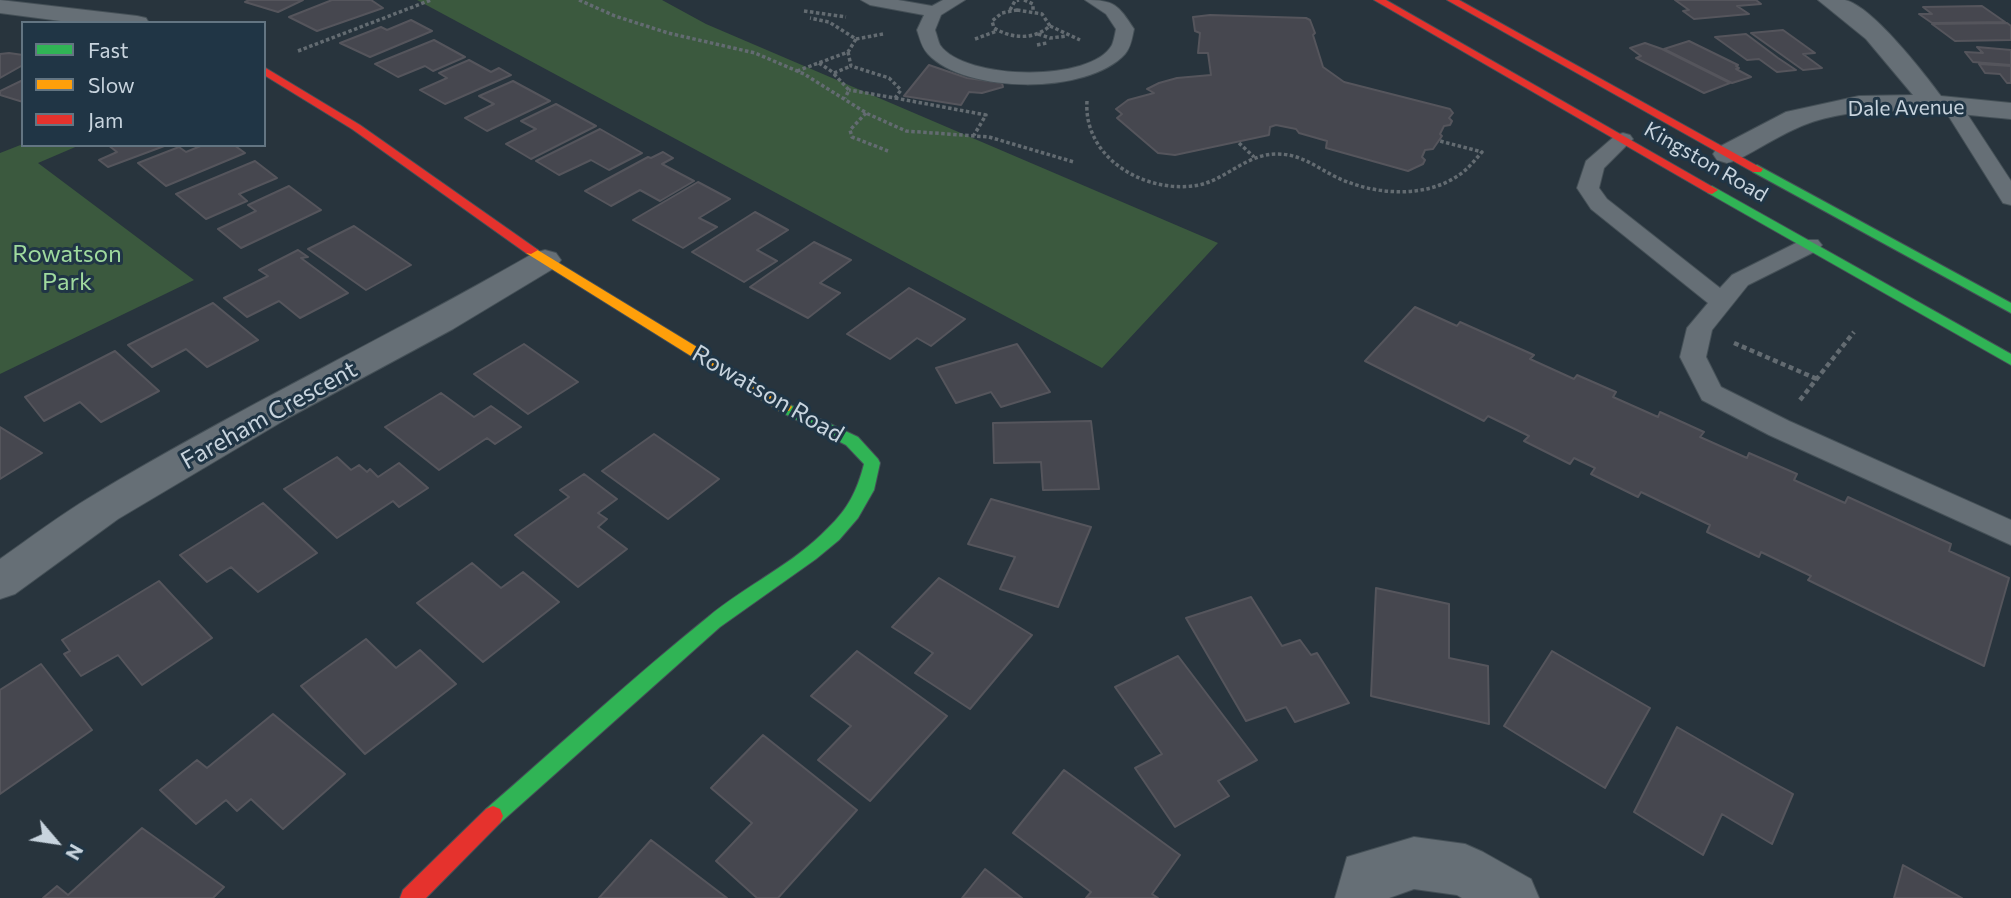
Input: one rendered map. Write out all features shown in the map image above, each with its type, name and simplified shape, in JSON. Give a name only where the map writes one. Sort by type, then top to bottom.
[{"type":"main road","name":"Kingston Road","points":[[1379,0],[1998,352]]},
{"type":"main road","name":"Kingston Road","points":[[1452,0],[2011,309]]},
{"type":"main road","name":"Rowatson Road","points":[[266,71],[356,127],[545,260],[786,408],[852,441],[872,463],[872,481],[853,512],[831,537],[808,556],[755,588],[714,622],[522,791],[411,898]]},
{"type":"street","points":[[1830,0],[1856,15],[1892,48],[1942,104]]},
{"type":"street","points":[[0,6],[121,21]]},
{"type":"street","name":"Dale Avenue","points":[[1727,154],[1796,118],[1859,104],[1942,104],[2011,111]]},
{"type":"street","name":"Fareham Crescent","points":[[0,582],[104,508],[275,410],[441,321],[545,260]]},
{"type":"street","points":[[1998,352],[2011,374]]},
{"type":"street","points":[[1362,898],[1366,876],[1414,863],[1465,870],[1512,898]]},
{"type":"lane","points":[[870,0],[934,12]]},
{"type":"lane","points":[[956,0],[934,12],[926,30],[934,51],[962,68],[1003,78],[1051,78],[1092,68],[1118,50],[1125,29],[1112,9],[1094,0]]},
{"type":"lane","points":[[1942,104],[2011,198]]},
{"type":"lane","points":[[1623,139],[1594,166],[1588,188],[1600,204],[1722,302]]},
{"type":"lane","points":[[1810,245],[1740,280],[1700,328],[1693,357],[1711,393],[1779,428],[2011,533]]},
{"type":"path","points":[[296,51],[431,0]]},
{"type":"path","points":[[579,0],[628,21],[755,53],[796,71],[866,113],[906,131],[974,135],[1074,162]]},
{"type":"path","points":[[1010,10],[1015,1],[1022,0],[1033,4],[1033,11]]},
{"type":"path","points":[[1010,10],[1033,11],[1047,17],[1050,21],[1048,29],[1038,34],[1012,36],[994,28],[992,21],[995,17],[1010,10]]},
{"type":"path","points":[[810,18],[829,22],[856,39],[888,33]]},
{"type":"path","points":[[1038,34],[1050,38],[1067,36]]},
{"type":"path","points":[[796,71],[848,52],[856,39]]},
{"type":"path","points":[[848,52],[851,65]]},
{"type":"path","points":[[819,63],[834,73],[849,90],[986,115],[974,135]]},
{"type":"path","points":[[834,73],[851,65],[889,78],[901,90],[895,98]]},
{"type":"path","points":[[1092,68],[1087,122],[1100,146],[1115,165],[1130,176],[1172,185],[1195,185],[1215,180],[1254,157],[1289,155],[1355,185],[1386,192],[1410,191],[1446,183],[1460,174],[1482,152],[1440,141]]},
{"type":"path","points":[[845,98],[849,90]]},
{"type":"path","points":[[866,113],[853,124],[850,130],[852,136],[888,151]]},
{"type":"path","points":[[1239,143],[1254,157]]},
{"type":"path","points":[[1700,328],[1817,379]]},
{"type":"path","points":[[1779,428],[1854,332]]},
{"type":"green space","points":[[417,0],[662,0],[706,24],[1218,243],[1102,368]]},
{"type":"green space","name":"Rowatson Park","points":[[21,145],[21,147],[75,147],[38,163],[194,280],[0,374],[0,153]]},
{"type":"building","points":[[303,0],[278,12],[245,2]]},
{"type":"building","points":[[332,0],[371,0],[383,8],[317,31],[289,17]]},
{"type":"building","points":[[1675,0],[1756,0],[1761,4],[1737,6],[1749,14],[1694,19],[1683,11],[1689,10]]},
{"type":"building","points":[[1982,6],[2005,22],[1932,23],[1919,14],[1932,14],[1923,7]]},
{"type":"building","points":[[1210,15],[1306,18],[1310,20],[1315,33],[1313,35],[1323,67],[1344,82],[1450,109],[1453,113],[1449,118],[1452,121],[1450,125],[1444,126],[1440,134],[1442,136],[1433,149],[1425,150],[1423,164],[1408,171],[1326,148],[1327,141],[1299,133],[1296,129],[1276,125],[1270,127],[1269,135],[1175,155],[1158,153],[1117,118],[1122,114],[1116,109],[1128,100],[1154,93],[1147,89],[1159,83],[1177,78],[1211,75],[1208,53],[1198,53],[1200,33],[1195,31],[1193,17]]},
{"type":"building","points":[[411,20],[432,31],[370,57],[340,43],[381,27],[387,30]]},
{"type":"building","points":[[2007,23],[2011,26],[2011,40],[1955,41],[1932,24]]},
{"type":"building","points":[[1783,30],[1815,53],[1803,54],[1822,68],[1803,70],[1751,33]]},
{"type":"building","points":[[1746,34],[1796,70],[1777,72],[1759,59],[1747,60],[1715,37]]},
{"type":"building","points":[[434,40],[465,57],[433,71],[425,66],[398,77],[375,64]]},
{"type":"building","points":[[1689,41],[1738,65],[1736,66],[1739,68],[1736,69],[1751,77],[1732,83],[1664,49]]},
{"type":"building","points":[[1645,43],[1730,83],[1704,93],[1636,58],[1641,56],[1630,48]]},
{"type":"building","points":[[1977,47],[2011,50],[2011,65],[1973,62],[1965,52],[1983,53]]},
{"type":"building","points":[[0,54],[21,55],[21,66],[0,78]]},
{"type":"building","points":[[469,60],[491,72],[499,68],[511,75],[445,104],[420,90],[447,78],[439,73]]},
{"type":"building","points":[[1979,64],[2011,66],[2011,83],[2007,83],[2000,74],[1985,73]]},
{"type":"building","points":[[929,65],[967,78],[1002,83],[1003,87],[982,93],[969,92],[961,105],[904,96]]},
{"type":"building","points":[[21,81],[21,101],[0,95],[0,91]]},
{"type":"building","points":[[513,81],[550,101],[487,131],[465,118],[494,104],[479,96]]},
{"type":"building","points":[[556,104],[596,126],[531,159],[506,144],[536,129],[521,121]]},
{"type":"building","points":[[600,129],[642,153],[609,170],[591,160],[559,175],[536,161]]},
{"type":"building","points":[[111,147],[162,147],[108,167],[99,160],[117,152]]},
{"type":"building","points":[[179,147],[186,152],[198,147],[237,147],[245,153],[166,186],[138,163]]},
{"type":"building","points":[[663,152],[673,158],[662,164],[694,181],[660,201],[640,190],[611,206],[585,191],[648,157]]},
{"type":"building","points":[[255,161],[277,178],[239,194],[247,201],[206,219],[176,194]]},
{"type":"building","points":[[698,182],[730,199],[699,218],[717,227],[683,248],[633,220]]},
{"type":"building","points":[[289,186],[321,210],[241,248],[218,229],[256,211],[248,205]]},
{"type":"building","points":[[755,212],[788,230],[757,250],[777,261],[744,282],[692,252]]},
{"type":"building","points":[[354,226],[411,265],[366,290],[308,249]]},
{"type":"building","points":[[814,242],[851,260],[820,283],[840,293],[808,318],[750,287]]},
{"type":"building","points":[[298,250],[308,257],[301,258],[348,293],[300,318],[279,301],[247,317],[224,298],[268,276],[259,270]]},
{"type":"building","points":[[909,288],[965,319],[931,346],[917,338],[890,359],[847,334]]},
{"type":"building","points":[[213,303],[258,340],[207,367],[186,349],[152,367],[128,345]]},
{"type":"building","points":[[1415,307],[1457,326],[1460,322],[1534,355],[1530,359],[1574,379],[1577,375],[1616,392],[1613,397],[1658,417],[1660,412],[1704,432],[1700,437],[1747,458],[1749,453],[1797,474],[1794,480],[1845,503],[1848,497],[1951,544],[1949,551],[2009,578],[1984,666],[1808,580],[1811,576],[1761,552],[1759,557],[1707,532],[1710,525],[1641,492],[1638,497],[1591,474],[1595,468],[1574,458],[1570,464],[1524,441],[1529,436],[1488,416],[1484,421],[1365,361]]},
{"type":"building","points":[[524,344],[578,382],[528,414],[474,374]]},
{"type":"building","points":[[1017,344],[1050,392],[1001,407],[991,392],[956,403],[936,368]]},
{"type":"building","points":[[115,351],[159,391],[101,422],[80,402],[44,421],[25,397]]},
{"type":"building","points":[[441,393],[474,417],[491,406],[521,427],[495,444],[487,438],[439,470],[385,427]]},
{"type":"building","points":[[1091,421],[1099,489],[1043,490],[1041,462],[994,463],[993,423]]},
{"type":"building","points":[[0,427],[42,453],[0,479]]},
{"type":"building","points":[[654,434],[719,479],[668,519],[602,471]]},
{"type":"building","points":[[337,457],[351,470],[359,465],[367,472],[370,469],[378,477],[399,463],[428,488],[399,507],[393,501],[337,538],[284,489]]},
{"type":"building","points":[[584,474],[617,499],[598,513],[607,519],[598,527],[627,549],[578,587],[515,535],[569,497],[560,490]]},
{"type":"building","points":[[991,499],[1091,527],[1058,607],[1000,589],[1015,557],[968,544]]},
{"type":"building","points":[[263,503],[317,553],[258,592],[231,567],[207,582],[180,555]]},
{"type":"building","points":[[472,563],[501,588],[523,572],[559,602],[483,662],[417,603]]},
{"type":"building","points":[[939,578],[1032,635],[970,709],[915,673],[933,653],[892,627]]},
{"type":"building","points":[[159,581],[212,638],[142,685],[118,655],[81,676],[64,654],[70,651],[62,640]]},
{"type":"building","points":[[1376,588],[1449,604],[1449,658],[1488,666],[1489,724],[1371,696]]},
{"type":"building","points":[[1251,597],[1282,646],[1300,640],[1311,655],[1317,653],[1349,703],[1295,722],[1286,707],[1246,721],[1186,618]]},
{"type":"building","points":[[366,639],[396,668],[420,650],[456,684],[365,754],[301,686]]},
{"type":"building","points":[[857,651],[947,716],[870,801],[818,760],[851,726],[811,696]]},
{"type":"building","points":[[1552,651],[1650,708],[1605,788],[1504,726]]},
{"type":"building","points":[[1178,656],[1257,760],[1218,781],[1229,796],[1175,827],[1135,768],[1162,754],[1115,687]]},
{"type":"building","points":[[41,664],[92,730],[0,794],[0,690]]},
{"type":"building","points":[[273,714],[345,774],[283,829],[251,799],[237,811],[226,800],[196,824],[160,790],[197,760],[207,768]]},
{"type":"building","points":[[1677,727],[1793,794],[1772,844],[1722,814],[1703,855],[1634,812]]},
{"type":"building","points":[[763,735],[857,810],[778,898],[757,898],[716,861],[752,823],[711,788]]},
{"type":"building","points":[[1064,770],[1180,855],[1152,894],[1158,898],[1086,898],[1091,892],[1013,833]]},
{"type":"building","points":[[142,828],[224,887],[213,898],[43,898],[57,886],[68,895]]},
{"type":"building","points":[[651,840],[727,898],[599,898]]},
{"type":"building","points":[[1903,865],[1962,898],[1894,898]]},
{"type":"building","points":[[985,869],[1022,898],[962,898]]},
{"type":"traffic: fast","points":[[1757,169],[2011,309]]},
{"type":"traffic: fast","points":[[1712,190],[2011,360]]},
{"type":"traffic: fast","points":[[493,816],[714,622],[810,554],[833,535],[852,513],[866,490],[872,463],[852,441],[784,407]]},
{"type":"traffic: slow","points":[[531,250],[784,407]]},
{"type":"traffic: jam","points":[[1379,0],[1712,190]]},
{"type":"traffic: jam","points":[[1452,0],[1757,169]]},
{"type":"traffic: jam","points":[[266,71],[356,127],[531,250]]},
{"type":"traffic: jam","points":[[411,898],[493,816]]}]
